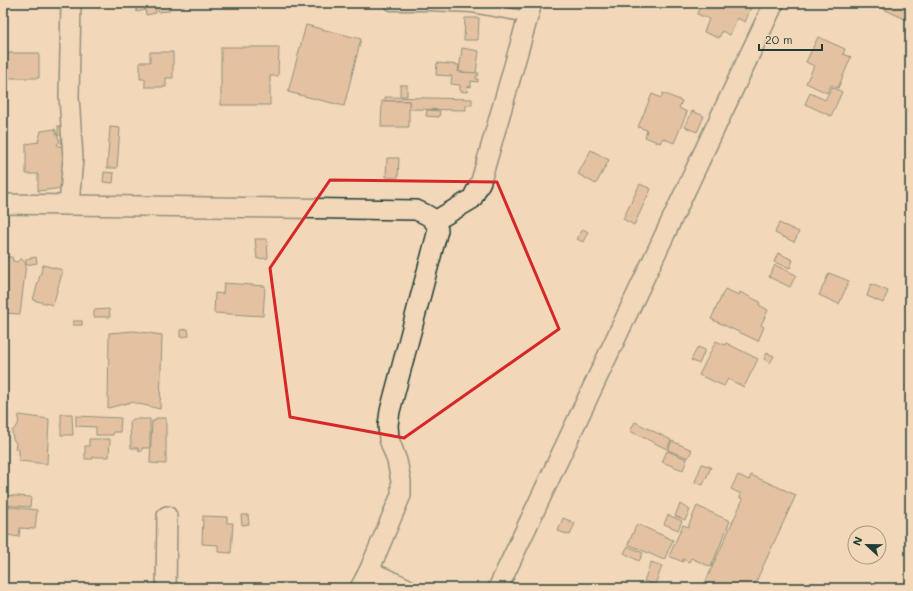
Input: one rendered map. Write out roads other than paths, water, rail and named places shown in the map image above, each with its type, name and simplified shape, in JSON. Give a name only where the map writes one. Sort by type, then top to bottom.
[{"type":"street","points":[[69,205],[74,158],[69,96],[71,3]]},
{"type":"street","points":[[498,588],[774,3]]},
{"type":"street","points":[[435,221],[472,199],[481,181],[530,10]]},
{"type":"street","points":[[3,204],[416,210],[427,214],[435,221],[438,230],[392,404],[388,425],[389,439],[397,461],[402,495],[369,571],[360,588]]},
{"type":"street","points":[[166,588],[167,516]]},
{"type":"street","points":[[369,571],[406,588]]},
{"type":"lane","points":[[391,5],[429,5],[530,10]]}]
